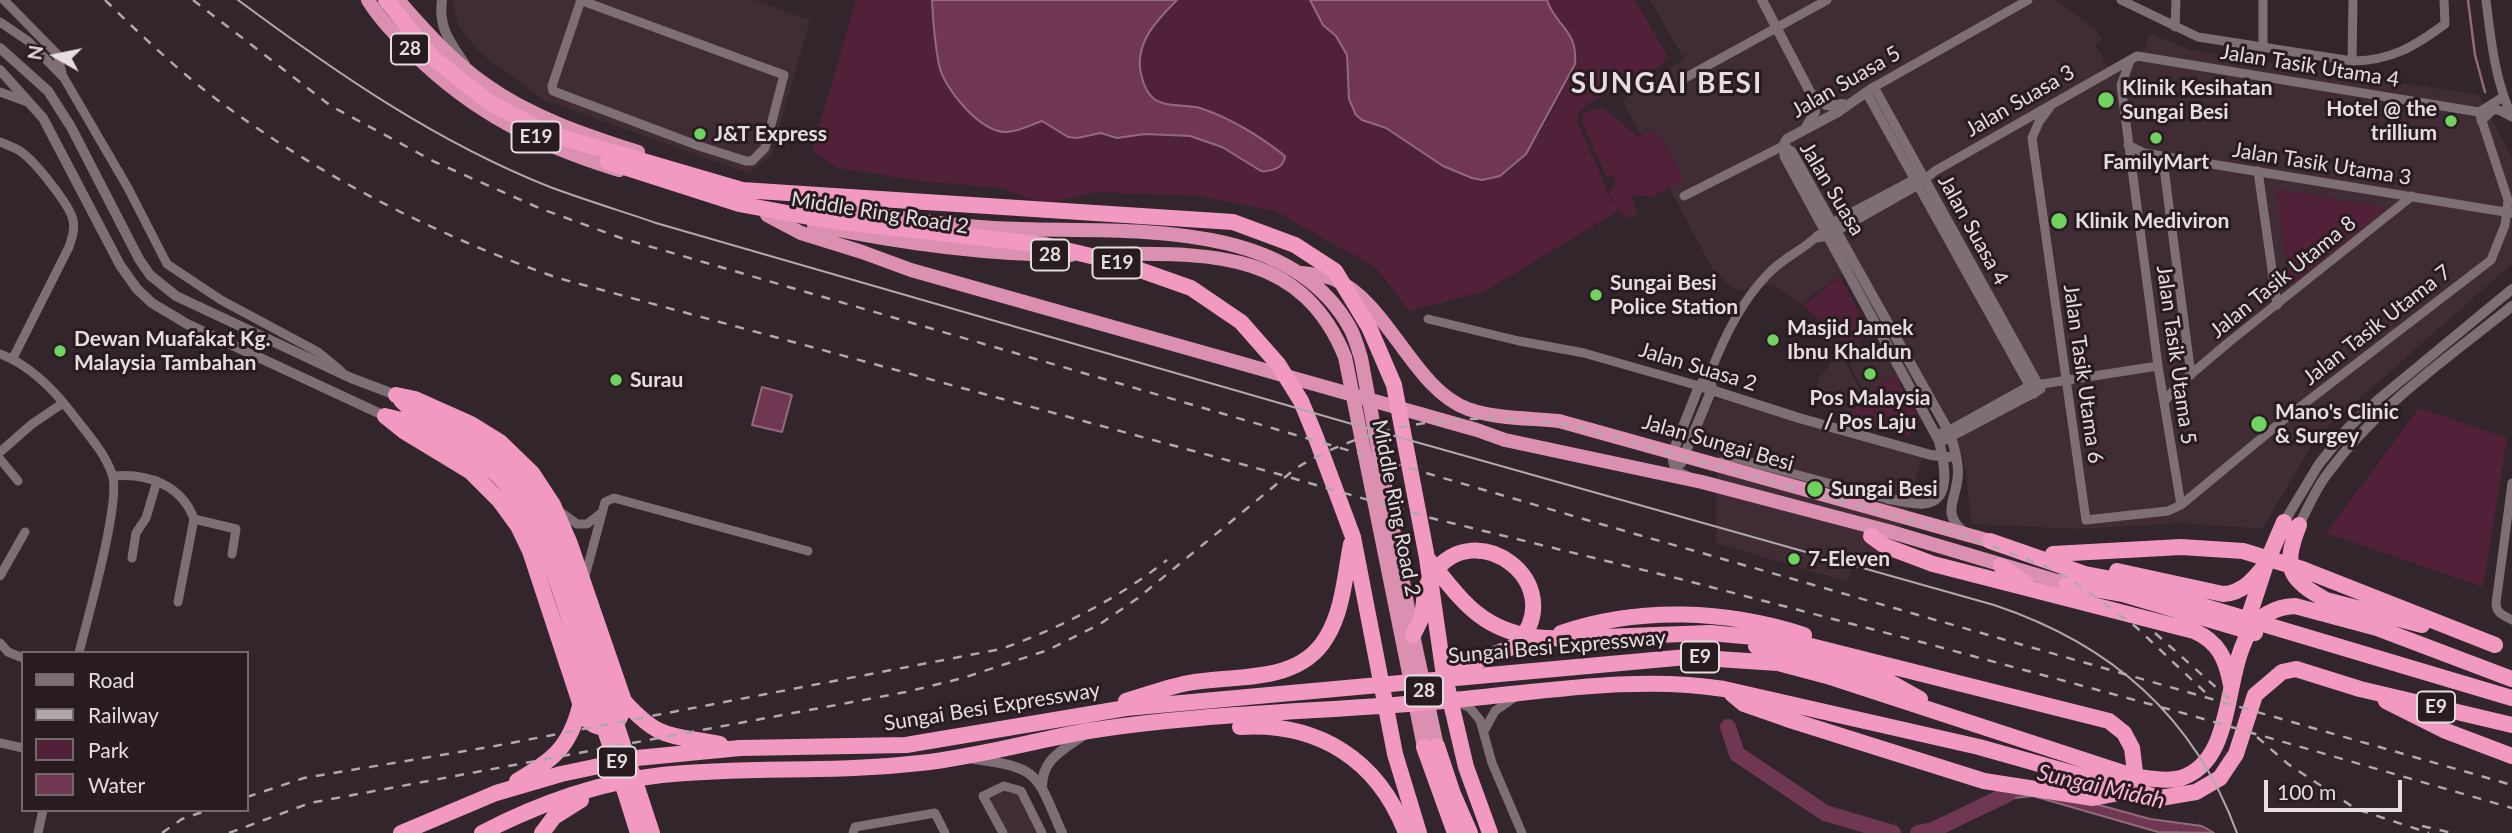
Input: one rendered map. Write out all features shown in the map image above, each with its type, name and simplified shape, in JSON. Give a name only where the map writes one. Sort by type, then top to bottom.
[{"type":"highway","name":"Middle Ring Road 2","points":[[368,0],[407,46],[444,83],[499,121],[604,166],[767,215],[907,243],[1045,255],[1214,256],[1245,264],[1290,284],[1320,310],[1330,324],[1345,357],[1431,746]]},
{"type":"highway","name":"E19","points":[[377,0],[429,65],[485,113],[545,142],[739,204],[825,220],[1045,245],[1120,263],[1191,288],[1241,322],[1278,364],[1301,401],[1353,537],[1395,754],[1419,833]]},
{"type":"highway","name":"E19","points":[[386,0],[434,58],[489,102],[535,127],[547,133],[742,190],[1233,222],[1295,245],[1335,271],[1369,327],[1394,385],[1427,558],[1443,669],[1466,767],[1490,833]]},
{"type":"highway","name":"Middle Ring Road 2","points":[[398,0],[435,42],[471,74],[505,97],[571,129],[760,188],[923,221],[978,227],[1184,235],[1257,253],[1297,272],[1335,305],[1352,330],[1361,358],[1431,746]]},
{"type":"highway","points":[[767,215],[801,233],[862,251],[911,270],[1505,440],[1671,465],[1702,482],[1888,531],[2067,584],[2123,594],[2512,709]]},
{"type":"highway","name":"Jalan Sungai Besi","points":[[1297,272],[1334,279],[1357,295],[1383,321],[1438,388],[1467,409],[1489,414],[1559,421],[1671,465],[1716,463],[1990,541]]},
{"type":"highway","points":[[396,395],[415,399],[471,424],[500,442],[532,473],[553,505],[571,583],[638,833]]},
{"type":"highway","points":[[396,395],[409,408],[476,443],[501,463],[524,488],[551,532],[624,701],[648,724],[667,735],[740,748]]},
{"type":"highway","points":[[385,416],[408,421],[469,453],[492,470],[512,491],[529,516],[571,583],[652,833]]},
{"type":"highway","points":[[385,416],[405,432],[471,472],[499,500],[518,526],[530,551],[584,718],[601,728],[611,726],[619,720],[624,711],[624,701]]},
{"type":"highway","points":[[1671,465],[1688,488],[1871,536],[1885,545],[1933,564],[2026,585],[2206,636],[2224,657],[2231,687]]},
{"type":"highway","points":[[1990,541],[2214,593],[2231,593],[2243,588],[2266,564],[2291,523]]},
{"type":"highway","points":[[2291,523],[2290,567],[2302,586],[2377,628]]},
{"type":"highway","points":[[1069,717],[1188,683],[1280,672],[1308,659],[1326,639],[1337,614],[1353,537]]},
{"type":"highway","points":[[1990,541],[2085,574],[2112,579],[2512,698]]},
{"type":"highway","points":[[2053,554],[2181,547],[2243,551],[2302,569],[2495,645]]},
{"type":"highway","points":[[1413,635],[1422,618],[1423,596],[1427,584],[1438,568],[1450,557],[1474,551],[1490,552],[1512,563],[1531,589],[1533,606],[1524,635],[1515,646]]},
{"type":"highway","points":[[1427,558],[1474,613],[1492,624],[1535,637],[1675,645],[1744,643],[1799,655],[1886,680],[1952,717]]},
{"type":"highway","points":[[2241,651],[2245,628],[2266,564]]},
{"type":"highway","points":[[2001,566],[2026,585],[2067,584]]},
{"type":"highway","points":[[2326,600],[2512,650]]},
{"type":"highway","name":"Sungai Besi Expressway","points":[[407,831],[496,793],[561,774],[637,758],[740,748],[906,745],[1069,717],[1226,697],[1655,659],[1723,658],[1778,663],[1827,676],[2133,776],[2178,779],[2192,773],[2210,756],[2221,728],[2241,651],[2260,618],[2271,610],[2295,606],[2377,628],[2512,679]]},
{"type":"highway","points":[[1435,680],[1515,646],[1600,622],[1692,614],[1774,625],[1907,671]]},
{"type":"highway","points":[[1576,638],[1710,633],[1787,640],[2109,721],[2124,733],[2132,748],[2135,772],[2132,780],[2114,794],[2093,798],[1984,780],[1744,704],[1724,689]]},
{"type":"highway","name":"Sungai Besi Expressway","points":[[482,833],[539,805],[607,785],[659,775],[726,770],[847,769],[923,763],[1088,731],[1644,682],[1724,689],[1979,747],[2160,798],[2181,797],[2209,786],[2228,768],[2236,754],[2255,695],[2282,672],[2296,669],[2360,688],[2512,725]]},
{"type":"highway","points":[[2360,688],[2426,721],[2512,756]]},
{"type":"highway","points":[[496,793],[562,750],[571,735],[580,706]]},
{"type":"highway","points":[[1193,720],[1237,727],[1290,729],[1331,744],[1358,763],[1382,786],[1398,811],[1406,833]]},
{"type":"highway","points":[[1431,746],[1455,833]]},
{"type":"highway","points":[[1431,746],[1470,833]]},
{"type":"highway","points":[[542,833],[546,825],[562,810],[607,785]]},
{"type":"street","points":[[4,0],[57,54],[64,78],[128,188],[167,264],[221,300],[318,352],[351,378]]},
{"type":"street","points":[[442,0],[442,26],[471,74]]},
{"type":"street","points":[[580,0],[784,75],[765,148],[752,161],[699,146],[553,91],[552,86],[580,0]]},
{"type":"street","points":[[1762,0],[1810,92],[1815,111],[1805,129]]},
{"type":"street","points":[[1683,79],[1827,0]]},
{"type":"street","name":"Jalan Suasa 5","points":[[1684,196],[1783,146],[1787,139],[1838,111],[1870,89],[2028,0]]},
{"type":"street","points":[[2121,0],[2198,37],[2353,61],[2372,61],[2411,48],[2445,24],[2444,0]]},
{"type":"street","points":[[2175,27],[2176,0]]},
{"type":"street","points":[[2263,0],[2263,48]]},
{"type":"street","points":[[2353,0],[2353,61]]},
{"type":"street","points":[[2486,0],[2496,70],[2512,117]]},
{"type":"street","points":[[0,22],[28,41],[64,78]]},
{"type":"street","points":[[0,48],[48,91],[71,127],[134,251],[150,275],[164,288],[351,378],[396,395]]},
{"type":"street","name":"Jalan Suasa 3","points":[[1671,465],[1699,386],[1710,374],[1721,345],[1766,275],[1787,256],[2134,57]]},
{"type":"street","name":"Jalan Tasik Utama 5","points":[[2134,57],[2125,71],[2121,85],[2127,145],[2158,366],[2181,505]]},
{"type":"street","name":"Jalan Tasik Utama 4","points":[[2134,57],[2480,116],[2499,110],[2512,117]]},
{"type":"street","points":[[0,70],[32,104],[54,136],[120,265],[137,289],[152,303],[187,324],[385,416]]},
{"type":"street","points":[[2104,76],[2113,78],[2121,85]]},
{"type":"street","name":"Jalan Suasa 4","points":[[1870,89],[2037,388]]},
{"type":"street","points":[[0,92],[32,104]]},
{"type":"street","points":[[1810,92],[1826,106],[1849,102]]},
{"type":"street","points":[[2503,97],[2480,116],[2510,212]]},
{"type":"street","points":[[2010,130],[2025,131],[2032,138],[2050,107]]},
{"type":"street","name":"Jalan Tasik Utama 6","points":[[2032,138],[2086,520],[2168,511],[2181,505]]},
{"type":"street","points":[[0,142],[18,150],[37,166],[70,212],[73,222],[73,232],[66,254],[13,358]]},
{"type":"street","name":"Jalan Tasik Utama 3","points":[[2127,145],[2144,153],[2510,212]]},
{"type":"street","name":"Jalan Suasa","points":[[1783,146],[1785,157],[1830,230],[1956,457],[1958,475],[1950,514],[1955,524],[1968,535]]},
{"type":"street","points":[[2132,170],[2134,163],[2142,158],[2158,161],[2165,172],[2191,374]]},
{"type":"street","points":[[2165,172],[2171,163],[2183,159]]},
{"type":"street","points":[[2258,172],[2277,305]]},
{"type":"street","name":"Jalan Tasik Utama 8","points":[[2165,401],[2191,374],[2412,196]]},
{"type":"street","name":"Jalan Tasik Utama 7","points":[[2181,505],[2308,400],[2491,260],[2510,212]]},
{"type":"street","points":[[2291,523],[2319,464],[2348,428],[2380,398],[2512,289]]},
{"type":"street","points":[[2291,523],[2356,437],[2387,408],[2512,306]]},
{"type":"street","name":"Jalan Suasa 2","points":[[1428,319],[1519,341],[1584,353],[1712,389],[1799,418],[1942,457],[1956,457]]},
{"type":"street","points":[[0,354],[13,358],[63,403],[104,456],[114,476],[115,496],[79,651]]},
{"type":"street","points":[[1944,436],[2037,388],[2065,379],[2158,366]]},
{"type":"street","name":"Jalan Suasa 3","points":[[1710,374],[1712,389]]},
{"type":"street","points":[[2161,381],[2177,386]]},
{"type":"street","points":[[1671,465],[1712,389]]},
{"type":"street","points":[[0,452],[32,424],[63,403]]},
{"type":"street","name":"Jalan Suasa","points":[[1888,499],[1919,504],[1934,501],[1943,485],[1944,436]]},
{"type":"street","points":[[1716,463],[1735,458],[1888,499],[1936,526]]},
{"type":"street","points":[[0,459],[18,481]]},
{"type":"street","points":[[114,476],[141,475],[157,481],[186,502],[194,519],[177,602]]},
{"type":"street","points":[[132,558],[136,533],[146,518],[157,481]]},
{"type":"street","points":[[2512,483],[2496,610],[2512,620]]},
{"type":"street","points":[[571,583],[605,502],[614,498],[808,551]]},
{"type":"street","points":[[553,505],[577,524],[587,524],[600,513]]},
{"type":"street","points":[[194,519],[236,529],[232,554]]},
{"type":"street","points":[[0,576],[24,532]]},
{"type":"street","points":[[0,643],[8,652],[21,657]]},
{"type":"street","points":[[1484,731],[1495,710],[1520,694]]},
{"type":"street","points":[[1450,701],[1470,708],[1480,720],[1496,773],[1522,833]]},
{"type":"street","points":[[1042,787],[1045,766],[1088,731]]},
{"type":"street","points":[[0,743],[21,748]]},
{"type":"street","points":[[961,757],[1020,767],[1029,772],[1042,787],[1062,833]]},
{"type":"street","points":[[1003,833],[983,796],[1003,786],[1021,791],[1042,833]]},
{"type":"street","points":[[38,833],[43,812]]},
{"type":"street","points":[[854,830],[935,813],[945,833]]},
{"type":"shaded area","points":[[455,0],[754,0],[810,20],[771,157],[748,173],[544,100],[481,54],[459,27],[453,4]]},
{"type":"shaded area","points":[[1650,0],[2056,0],[2095,29],[2102,39],[2095,45],[2109,68],[2145,49],[2149,33],[2190,50],[2479,95],[2512,157],[2512,264],[2318,435],[2262,529],[2181,523],[2078,529],[1972,524],[1963,456],[1912,379],[1864,392],[1849,363],[1881,343],[1843,273],[1801,304],[1772,284],[1736,291],[1713,270],[1622,100],[1684,59]]},
{"type":"shaded area","points":[[1857,339],[1865,352],[1845,362],[1864,397],[1852,412],[1812,399],[1820,377],[1840,350]]},
{"type":"shaded area","points":[[1715,400],[1729,401],[1922,458],[1889,572],[1854,562],[1848,582],[1716,543],[1717,451],[1693,444]]},
{"type":"shaded area","points":[[1003,789],[1020,794],[1039,833],[1007,833],[988,798]]},
{"type":"green space","points":[[856,0],[932,0],[937,45],[1025,128],[1042,121],[1055,130],[1077,138],[1101,133],[1124,137],[1145,134],[1190,136],[1222,147],[1267,172],[1282,165],[1285,156],[1255,135],[1211,112],[1163,103],[1151,96],[1140,67],[1143,45],[1154,26],[1177,0],[1310,0],[1323,25],[1336,36],[1347,55],[1349,99],[1362,120],[1394,135],[1448,169],[1462,175],[1486,179],[1502,175],[1523,156],[1554,108],[1575,64],[1564,24],[1551,10],[1547,0],[1635,0],[1667,55],[1663,64],[1590,103],[1579,113],[1578,123],[1615,208],[1610,191],[1615,187],[1614,174],[1607,177],[1582,123],[1582,114],[1602,107],[1639,137],[1653,129],[1684,180],[1652,197],[1631,195],[1638,214],[1626,218],[1616,208],[1617,212],[1484,292],[1409,311],[1376,268],[1275,211],[1199,196],[1097,192],[1050,202],[1034,200],[1001,188],[929,182],[837,168],[812,150]]},
{"type":"green space","points":[[2276,189],[2387,208],[2290,286]]},
{"type":"green space","points":[[1840,276],[1871,335],[1848,345],[1803,306]]},
{"type":"green space","points":[[1894,375],[1920,420],[1910,437],[1849,419],[1862,399]]},
{"type":"green space","points":[[2419,408],[2507,438],[2483,587],[2326,533]]},
{"type":"water","points":[[932,0],[1177,0],[1155,24],[1144,42],[1140,63],[1148,93],[1163,103],[1200,108],[1234,123],[1276,149],[1285,156],[1284,160],[1276,168],[1261,171],[1222,147],[1190,136],[1145,134],[1117,138],[1101,133],[1077,138],[1068,137],[1042,121],[1006,132],[985,125],[965,108],[942,75],[936,49]]},
{"type":"water","points":[[1310,0],[1547,0],[1555,16],[1570,35],[1575,64],[1526,154],[1500,176],[1482,180],[1472,178],[1443,166],[1386,128],[1362,120],[1356,115],[1349,99],[1347,55],[1336,36],[1323,25]]},
{"type":"water","points":[[762,387],[792,395],[782,432],[752,425]]},
{"type":"water","points":[[2004,792],[2081,800],[2150,819],[2202,826],[2214,833],[2158,832],[2033,796],[2014,798],[1994,807],[1990,801]]},
{"type":"waterway","points":[[2468,0],[2475,55],[2485,92]]},
{"type":"waterway","name":"Sungai Midah","points":[[1728,727],[1737,754],[1825,813],[1893,833]]},
{"type":"waterway","name":"Sungai Midah","points":[[1918,833],[1933,830],[2008,794]]},
{"type":"tram line","points":[[238,0],[349,79],[427,127],[508,169],[576,196],[656,223],[1345,422],[1994,605],[2036,621],[2111,663],[2143,690],[2172,720],[2219,791],[2237,833]]},
{"type":"railway","points":[[105,0],[207,92],[331,175],[465,242],[558,278],[1431,518],[1921,642],[2190,715],[2512,808]]},
{"type":"railway","points":[[193,0],[331,106],[435,162],[539,208],[621,238],[1611,527],[2512,785]]},
{"type":"railway","points":[[229,833],[310,803],[906,692],[963,678],[1048,650],[1100,624],[1138,598],[1295,469],[1361,438],[1396,428],[1469,419],[1505,419],[1578,427],[1965,536],[2045,566],[2069,578],[2136,627],[2209,696]]},
{"type":"railway","points":[[248,797],[304,778],[495,746],[1001,649],[1088,611],[1128,588],[1167,560]]},
{"type":"railway","points":[[2155,633],[2236,705]]},
{"type":"railway","points":[[2257,737],[2288,764],[2356,809],[2429,833]]},
{"type":"railway","points":[[162,833],[182,819],[202,812]]},
{"type":"railway","points":[[2422,826],[2452,833]]},
{"type":"place","name":"Klinik Kesihatan Sungai Besi","points":[[2106,100]]},
{"type":"place","name":"Hotel @ the trillium","points":[[2451,121]]},
{"type":"place","name":"J&T Express","points":[[700,134]]},
{"type":"place","name":"FamilyMart","points":[[2156,138]]},
{"type":"place","name":"Klinik Mediviron","points":[[2059,221]]},
{"type":"place","name":"Sungai Besi Police Station","points":[[1596,295]]},
{"type":"place","name":"Masjid Jamek Ibnu Khaldun","points":[[1773,340]]},
{"type":"place","name":"Dewan Muafakat Kg. Malaysia Tambahan","points":[[60,351]]},
{"type":"place","name":"Pos Malaysia / Pos Laju","points":[[1870,374]]},
{"type":"place","name":"Surau","points":[[616,380]]},
{"type":"place","name":"Mano's Clinic & Surgey","points":[[2259,424]]},
{"type":"place","name":"Sungai Besi","points":[[1815,489]]},
{"type":"place","name":"7-Eleven","points":[[1794,559]]},
{"type":"district","name":"SUNGAI BESI","points":[[1667,84]]}]
